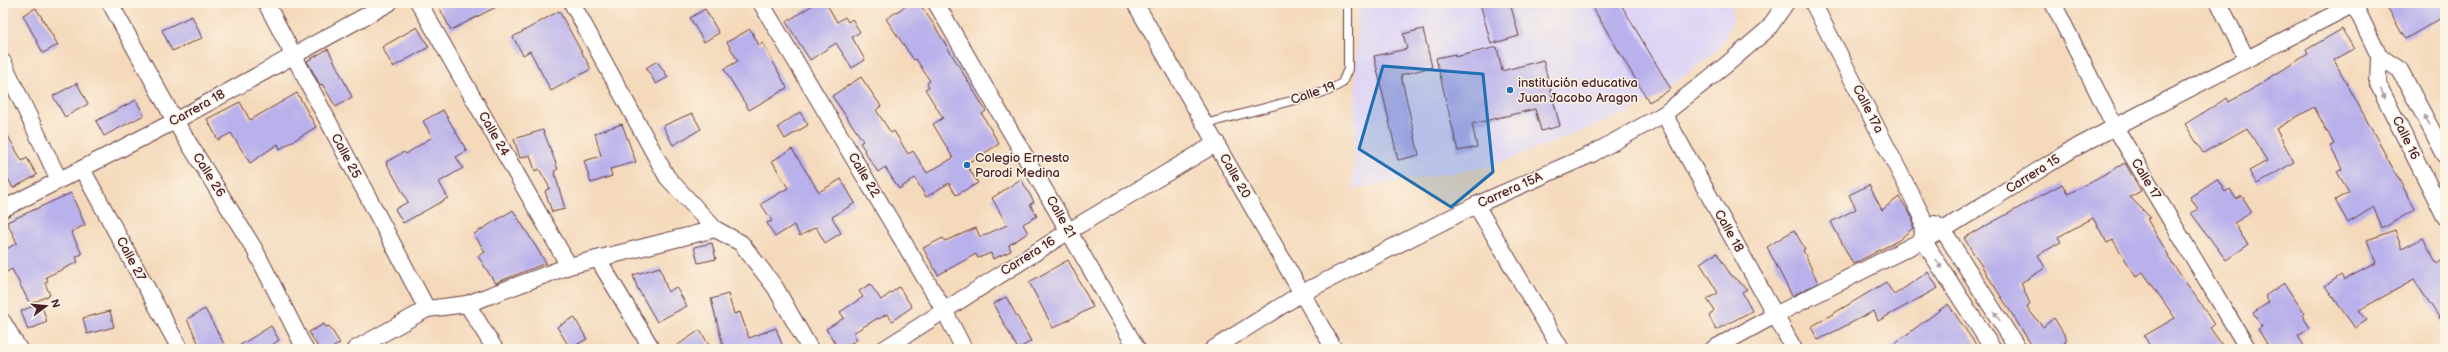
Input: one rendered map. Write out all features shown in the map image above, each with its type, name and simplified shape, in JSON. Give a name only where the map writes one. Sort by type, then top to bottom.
[{"type":"street","name":"Calle 26","points":[[110,3],[175,121],[255,250],[305,349]]},
{"type":"street","name":"Calle 25","points":[[266,3],[292,55],[427,309]]},
{"type":"street","name":"Carrera 18","points":[[3,208],[175,121],[292,55],[389,3]]},
{"type":"street","name":"Calle 24","points":[[419,3],[569,266]]},
{"type":"street","points":[[572,3],[667,177],[715,229],[741,244],[775,287],[810,349]]},
{"type":"street","name":"Calle 22","points":[[761,3],[944,310],[964,349]]},
{"type":"street","name":"Calle 21","points":[[936,3],[1137,349]]},
{"type":"street","name":"Calle 20","points":[[1135,3],[1334,349]]},
{"type":"street","name":"Carrera 15A","points":[[1212,349],[1302,293],[1476,205],[1592,154],[1664,114],[1726,65],[1768,29],[1786,3]]},
{"type":"street","name":"Calle 17a","points":[[1813,3],[1922,216],[1923,240]]},
{"type":"street","name":"Calle 17","points":[[2053,3],[2115,127],[2248,349]]},
{"type":"street","points":[[2219,3],[2246,58]]},
{"type":"street","name":"Carrera 15","points":[[1713,349],[1774,315],[1943,230],[2071,150],[2246,58],[2355,4]]},
{"type":"street","name":"Calle 16","points":[[2355,4],[2379,56],[2378,84],[2445,218]]},
{"type":"street","name":"Calle 16","points":[[2379,56],[2400,70],[2445,155]]},
{"type":"street","points":[[3,62],[59,180]]},
{"type":"street","name":"Calle 18","points":[[1664,114],[1794,349]]},
{"type":"street","name":"Carrera 16","points":[[884,349],[1068,231],[1216,144]]},
{"type":"street","name":"Calle 27","points":[[82,169],[180,349]]},
{"type":"street","points":[[1476,205],[1561,349]]},
{"type":"street","name":"Calle 17a","points":[[1922,216],[1943,230],[2018,349]]},
{"type":"street","points":[[355,349],[427,309],[468,304],[569,266],[715,229]]},
{"type":"street","points":[[1923,240],[1993,349]]},
{"type":"street","points":[[598,259],[652,349]]},
{"type":"street","points":[[468,304],[495,349]]},
{"type":"street","points":[[3,322],[19,349]]},
{"type":"lane","name":"Calle 19","points":[[1205,124],[1328,91],[1342,83],[1348,68],[1348,3]]},
{"type":"highlighted area","points":[[1383,66],[1483,74],[1493,172],[1451,207],[1359,149]]},
{"type":"shaded area","name":"institución educativa Juan Jacobo Aragon","points":[[1358,3],[1732,3],[1733,21],[1719,48],[1697,67],[1631,112],[1492,166],[1353,189]]},
{"type":"building","points":[[437,3],[504,3],[451,30]]},
{"type":"building","points":[[816,3],[826,3],[837,22],[845,17],[848,22],[852,19],[860,32],[852,37],[865,60],[852,68],[836,43],[810,60],[786,22]]},
{"type":"building","points":[[910,3],[919,3],[934,25],[986,111],[982,114],[999,144],[966,164],[978,183],[956,195],[949,183],[926,197],[915,178],[899,189],[885,167],[878,172],[860,143],[863,141],[832,96],[861,77],[881,106],[876,110],[891,133],[894,131],[908,154],[913,151],[927,173],[953,158],[933,124],[943,118],[925,89],[929,87],[927,83],[930,81],[916,59],[914,60],[886,19]]},
{"type":"building","points":[[1480,3],[1510,3],[1519,36],[1491,44]]},
{"type":"building","points":[[1590,3],[1620,3],[1671,89],[1649,102]]},
{"type":"building","points":[[2385,3],[2445,3],[2445,16],[2405,39]]},
{"type":"building","points":[[36,8],[58,45],[43,53],[23,15]]},
{"type":"building","points":[[705,9],[719,33],[704,42],[690,18]]},
{"type":"building","points":[[559,11],[591,69],[551,91],[530,51],[523,55],[513,37]]},
{"type":"building","points":[[192,16],[202,38],[172,51],[162,30]]},
{"type":"building","points":[[417,27],[429,47],[393,67],[382,47]]},
{"type":"building","points":[[750,29],[759,45],[763,43],[787,88],[749,110],[724,69],[738,61],[727,42]]},
{"type":"building","points":[[1423,29],[1432,67],[1401,75],[1419,155],[1398,160],[1374,56],[1407,49],[1403,34]]},
{"type":"building","points":[[2342,29],[2354,49],[2334,60],[2415,209],[2382,229],[2374,207],[2348,223],[2335,200],[2349,192],[2337,172],[2342,169],[2330,146],[2334,144],[2314,107],[2276,129],[2294,162],[2257,184],[2249,171],[2267,161],[2247,128],[2203,153],[2185,124],[2227,98],[2229,102],[2249,91],[2308,54],[2306,50]]},
{"type":"building","points":[[1497,47],[1502,71],[1543,60],[1560,126],[1541,131],[1535,109],[1472,124],[1477,147],[1458,151],[1436,58],[1455,54],[1455,57]]},
{"type":"building","points":[[328,49],[352,97],[336,107],[322,84],[320,85],[307,61]]},
{"type":"building","points":[[657,61],[668,77],[656,84],[646,68]]},
{"type":"building","points":[[77,83],[88,104],[65,117],[53,96]]},
{"type":"building","points":[[297,93],[316,127],[280,149],[278,144],[250,163],[231,133],[218,140],[207,119],[240,102],[250,120]]},
{"type":"building","points":[[136,100],[144,115],[104,136],[96,121]]},
{"type":"building","points":[[443,110],[467,151],[456,157],[463,168],[439,182],[448,198],[403,223],[395,209],[408,202],[386,162],[404,152],[406,154],[432,137],[423,121]]},
{"type":"building","points":[[800,112],[808,125],[785,139],[778,127]]},
{"type":"building","points":[[692,113],[701,129],[673,145],[663,126]]},
{"type":"building","points":[[622,124],[636,162],[610,169],[612,176],[591,183],[584,161],[601,156],[595,133]]},
{"type":"building","points":[[3,127],[22,161],[27,158],[37,175],[13,188],[3,169]]},
{"type":"building","points":[[543,130],[558,169],[554,171],[565,209],[552,212],[545,191],[550,188],[539,169],[535,171],[530,155],[520,158],[514,139]]},
{"type":"building","points":[[792,149],[819,192],[841,179],[855,203],[832,217],[841,233],[825,243],[816,227],[800,236],[794,225],[775,237],[767,223],[772,221],[761,204],[788,188],[772,161]]},
{"type":"building","points":[[2125,163],[2141,191],[2130,197],[2151,218],[2147,219],[2169,256],[2168,257],[2203,307],[2214,325],[2210,328],[2225,349],[2152,349],[2144,336],[2175,318],[2143,272],[2136,277],[2113,240],[2107,243],[2093,218],[2058,237],[2061,242],[2038,255],[2045,268],[2021,283],[2030,304],[2027,308],[2043,327],[2054,318],[2067,339],[2064,341],[2069,349],[2034,349],[1964,238],[2062,184],[2068,194]]},
{"type":"building","points":[[1021,179],[1034,202],[1030,204],[1037,216],[1023,224],[1028,233],[1009,245],[1011,251],[993,259],[991,253],[978,258],[976,254],[938,275],[923,248],[943,238],[945,241],[976,228],[980,237],[1007,225],[992,198]]},
{"type":"building","points":[[2217,179],[2225,192],[2230,189],[2236,199],[2242,196],[2252,212],[2234,223],[2248,245],[2226,260],[2191,213],[2198,209],[2190,197]]},
{"type":"building","points":[[1869,185],[1882,210],[1899,197],[1913,218],[1913,228],[1899,240],[1853,264],[1831,222],[1856,209],[1849,195]]},
{"type":"building","points":[[71,193],[85,225],[71,232],[82,254],[76,257],[78,262],[46,277],[48,281],[45,283],[50,295],[30,304],[12,269],[3,274],[3,251],[17,243],[7,222]]},
{"type":"building","points":[[513,210],[546,263],[495,283],[478,256],[485,252],[474,234]]},
{"type":"building","points":[[1794,230],[1805,249],[1803,250],[1818,283],[1792,296],[1767,247]]},
{"type":"building","points":[[2395,230],[2402,249],[2423,238],[2437,264],[2445,258],[2445,326],[2414,280],[2359,310],[2367,320],[2355,328],[2325,286],[2341,275],[2344,280],[2376,263],[2367,240]]},
{"type":"building","points":[[712,243],[716,259],[698,263],[694,247]]},
{"type":"building","points":[[1717,253],[1730,274],[1747,289],[1742,292],[1752,311],[1716,330],[1709,316],[1714,310],[1707,299],[1718,293],[1700,263]]},
{"type":"building","points":[[1068,260],[1093,307],[1053,328],[1029,282]]},
{"type":"building","points":[[660,267],[668,292],[676,287],[687,306],[657,322],[637,287],[633,275]]},
{"type":"building","points":[[1928,272],[1938,288],[1878,321],[1874,311],[1818,340],[1811,327],[1886,282],[1894,295]]},
{"type":"building","points":[[2284,283],[2304,313],[2302,315],[2310,328],[2298,336],[2306,349],[2270,349],[2258,329],[2262,327],[2253,313],[2269,302],[2265,296]]},
{"type":"building","points":[[870,284],[881,300],[899,287],[912,307],[892,321],[887,314],[879,319],[878,318],[853,333],[857,340],[839,349],[826,329],[844,318],[840,312],[863,297],[859,291]]},
{"type":"building","points":[[728,294],[734,314],[740,312],[749,338],[776,328],[782,345],[772,349],[724,349],[711,299]]},
{"type":"building","points":[[1006,297],[1031,341],[1018,349],[993,304]]},
{"type":"building","points":[[41,303],[47,322],[28,330],[21,311]]},
{"type":"building","points":[[1948,304],[1979,349],[1887,349]]},
{"type":"building","points":[[205,309],[224,344],[213,349],[201,349],[187,319]]},
{"type":"building","points":[[110,311],[114,327],[87,334],[83,318]]},
{"type":"building","points":[[574,317],[587,339],[570,348],[557,327]]},
{"type":"building","points":[[324,324],[326,327],[329,326],[340,343],[331,349],[319,349],[309,332]]},
{"type":"building","points":[[271,326],[279,340],[266,349],[234,349]]},
{"type":"building","points":[[700,330],[711,349],[672,349]]},
{"type":"place","name":"institución educativa Juan Jacobo Aragon","points":[[1510,90]]},
{"type":"place","name":"Colegio Ernesto Parodi Medina","points":[[967,165]]}]
